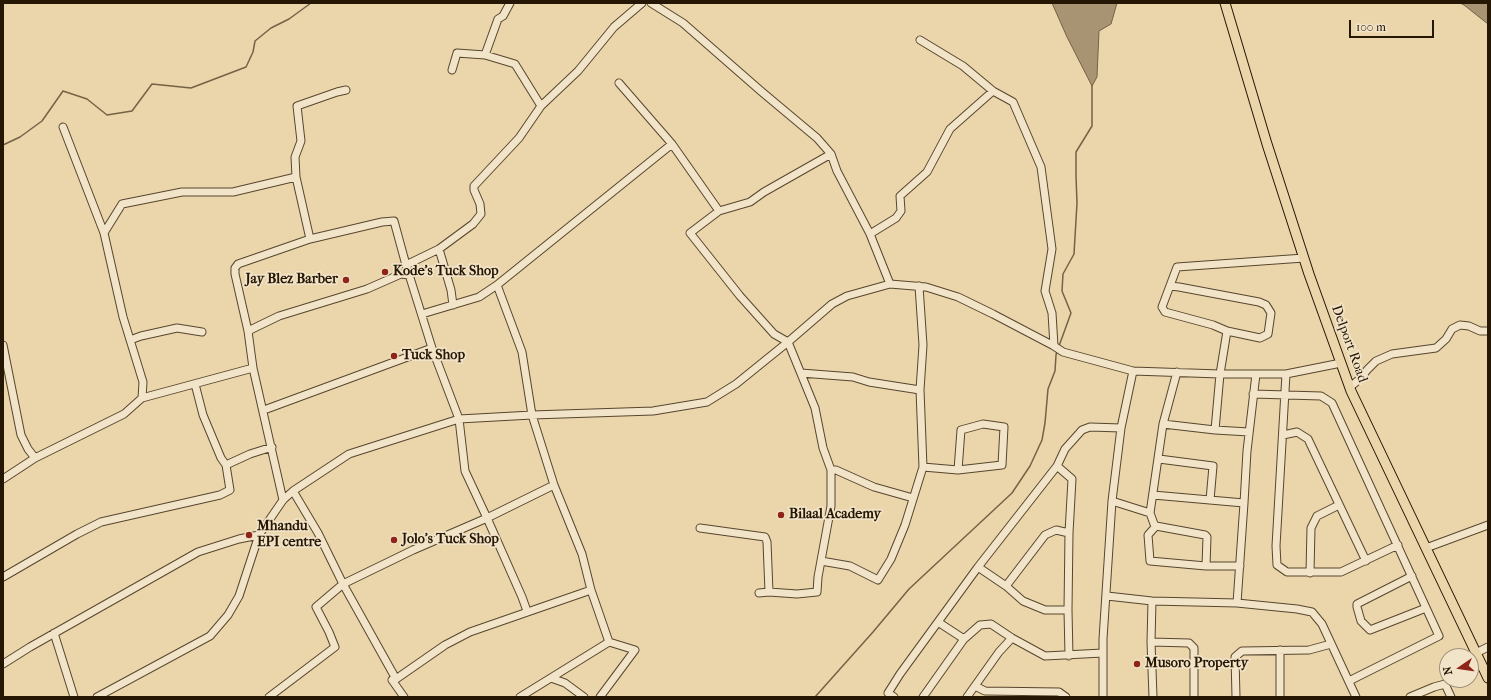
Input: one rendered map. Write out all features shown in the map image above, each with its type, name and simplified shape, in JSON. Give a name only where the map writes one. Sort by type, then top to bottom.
[{"type":"main road","name":"Delport Road","points":[[1225,3],[1267,144],[1304,258],[1350,387],[1474,648]]},
{"type":"main road","name":"Delport Road","points":[[1479,659],[1488,678]]},
{"type":"street","points":[[485,55],[498,19],[503,16],[510,3]]},
{"type":"street","points":[[406,265],[439,249],[474,224],[481,214],[480,204],[474,190],[474,186],[519,138],[541,106],[578,71],[614,27],[642,3]]},
{"type":"street","points":[[651,3],[683,23],[817,138],[831,154],[837,171],[870,234],[890,284]]},
{"type":"street","points":[[920,40],[963,66],[993,91],[1013,102],[1041,167],[1052,250],[1046,291],[1052,313],[1054,346]]},
{"type":"street","points":[[452,70],[457,52],[485,55],[515,64],[541,106]]},
{"type":"street","points":[[619,83],[672,144],[719,211]]},
{"type":"street","points":[[310,239],[296,177],[295,157],[301,141],[297,106],[346,90]]},
{"type":"street","points":[[870,234],[896,218],[901,211],[900,196],[927,172],[950,129],[993,91]]},
{"type":"street","points":[[63,127],[104,233],[121,310],[143,382],[142,398]]},
{"type":"street","points":[[422,314],[478,297],[497,285],[672,144]]},
{"type":"street","points":[[759,593],[769,592],[797,594],[817,592],[831,506],[831,470],[824,448],[815,408],[788,342],[774,334],[740,296],[690,233],[719,211],[750,202],[764,192],[831,154]]},
{"type":"street","points":[[104,233],[122,204],[182,192],[233,192],[296,177]]},
{"type":"street","points":[[283,500],[254,368],[235,268],[238,264],[310,239],[382,222],[394,221],[432,348],[459,419],[465,471],[527,611]]},
{"type":"street","points":[[439,249],[451,290],[453,305]]},
{"type":"street","points":[[1170,286],[1259,302],[1266,305],[1271,313],[1268,334],[1260,338],[1227,331],[1213,325],[1165,312],[1162,307],[1177,267],[1304,258]]},
{"type":"street","points":[[248,331],[279,316],[367,289],[401,274],[409,275]]},
{"type":"street","points":[[97,697],[210,636],[228,615],[238,596],[259,535],[283,500],[293,491],[349,454],[459,419],[653,411],[707,402],[736,384],[832,304],[847,296],[890,284],[926,287],[958,297],[1063,352],[1133,371],[1220,374],[1286,374],[1341,363]]},
{"type":"street","points":[[497,285],[522,352],[532,415],[554,485],[582,554],[591,590],[609,642]]},
{"type":"street","points":[[821,561],[850,566],[878,580],[896,548],[905,525],[923,467],[920,390],[923,345],[919,286]]},
{"type":"street","points":[[1350,387],[1361,378],[1376,361],[1392,354],[1436,348],[1446,339],[1452,329],[1460,325],[1469,326],[1480,331],[1488,331]]},
{"type":"street","points":[[130,340],[177,328],[202,332]]},
{"type":"street","points":[[1215,430],[1220,374],[1227,331]]},
{"type":"street","points":[[3,345],[21,435],[28,449],[35,458]]},
{"type":"street","points":[[264,410],[432,348]]},
{"type":"street","points":[[3,480],[35,458],[124,414],[142,398],[254,368]]},
{"type":"street","points":[[1103,697],[1103,653],[1112,501],[1120,428],[1133,371]]},
{"type":"street","points":[[1177,372],[1163,424],[1159,460],[1150,513],[1156,526],[1205,535],[1207,537],[1206,566]]},
{"type":"street","points":[[801,373],[853,377],[869,382],[920,390]]},
{"type":"street","points":[[1237,603],[1247,451],[1256,374]]},
{"type":"street","points":[[1286,374],[1286,395],[1276,546],[1277,565],[1287,572],[1341,572],[1398,545]]},
{"type":"street","points":[[3,577],[77,534],[101,522],[220,495],[230,490],[226,465],[220,458],[203,415],[196,384]]},
{"type":"street","points":[[1253,394],[1321,396],[1332,403],[1439,636],[1349,680]]},
{"type":"street","points":[[923,467],[958,470],[1002,465],[1004,427],[983,424],[961,430],[958,470]]},
{"type":"street","points":[[1163,424],[1249,432]]},
{"type":"street","points":[[894,697],[888,693],[900,674],[978,567],[1057,466],[1065,449],[1082,430],[1090,427],[1120,428]]},
{"type":"street","points":[[1283,435],[1297,432],[1308,439],[1366,561]]},
{"type":"street","points":[[226,465],[250,454],[272,447]]},
{"type":"street","points":[[1159,460],[1213,466],[1210,500]]},
{"type":"street","points":[[1057,466],[1072,479],[1069,532],[1069,656]]},
{"type":"street","points":[[831,470],[836,470],[874,486],[913,498]]},
{"type":"street","points":[[269,697],[335,647],[316,607],[343,584],[412,550],[487,518],[554,485]]},
{"type":"street","points":[[293,491],[318,533],[343,584],[396,679]]},
{"type":"street","points":[[1152,495],[1244,503]]},
{"type":"street","points":[[1112,501],[1150,513]]},
{"type":"street","points":[[1310,573],[1311,528],[1317,516],[1339,504]]},
{"type":"street","points":[[1426,548],[1488,525]]},
{"type":"street","points":[[1156,526],[1148,535],[1150,561],[1206,566],[1240,566]]},
{"type":"street","points":[[700,528],[765,537],[767,542],[769,592]]},
{"type":"street","points":[[1006,586],[1045,535],[1056,530],[1069,532]]},
{"type":"street","points":[[3,664],[54,633],[198,552],[239,539],[259,535]]},
{"type":"street","points":[[978,567],[1006,586],[1023,601],[1045,610],[1068,610]]},
{"type":"street","points":[[1412,576],[1357,604],[1356,607],[1361,621],[1370,630],[1426,608]]},
{"type":"street","points":[[404,697],[392,680],[396,679],[445,645],[470,632],[591,590]]},
{"type":"street","points":[[1107,596],[1152,601],[1237,603],[1312,612],[1322,624],[1356,697]]},
{"type":"street","points":[[1152,601],[1151,642],[1153,697]]},
{"type":"street","points":[[938,622],[964,639]]},
{"type":"street","points":[[923,697],[964,639],[980,625],[991,624],[1012,638],[1045,656],[1069,656],[1103,653]]},
{"type":"street","points":[[54,633],[74,697]]},
{"type":"street","points":[[967,697],[999,652],[1012,638]]},
{"type":"street","points":[[520,697],[609,642],[635,650],[600,697]]},
{"type":"street","points":[[1151,642],[1189,643],[1194,648],[1194,697]]},
{"type":"street","points":[[1236,697],[1235,656],[1242,650],[1309,650],[1331,644]]},
{"type":"street","points":[[1479,651],[1488,646]]},
{"type":"street","points":[[1280,650],[1280,697]]},
{"type":"street","points":[[552,678],[565,683],[584,697]]},
{"type":"street","points":[[1410,697],[1445,684],[1451,697]]},
{"type":"street","points":[[975,686],[985,691],[1032,694],[1059,692],[1066,697]]},
{"type":"shaded area","points":[[1052,3],[1117,3],[1111,24],[1099,31],[1097,77],[1092,86],[1067,37]]},
{"type":"shaded area","points":[[1460,3],[1488,3],[1488,24],[1464,5]]},
{"type":"waterway","points":[[3,145],[20,137],[42,121],[63,91],[87,99],[107,115],[132,111],[152,84],[191,88],[246,67],[253,52],[255,41],[271,28],[289,19],[311,3]]},
{"type":"waterway","points":[[1059,346],[1071,313],[1062,291],[1063,274],[1074,254],[1077,203],[1076,152],[1092,126],[1092,85]]},
{"type":"waterway","points":[[815,697],[909,589],[1012,493],[1030,466],[1042,440],[1048,389],[1055,371],[1057,351]]},
{"type":"place","name":"Kode's Tuck Shop","points":[[385,272]]},
{"type":"place","name":"Jay Blez Barber","points":[[346,280]]},
{"type":"place","name":"Tuck Shop","points":[[394,356]]},
{"type":"place","name":"Bilaal Academy","points":[[781,515]]},
{"type":"place","name":"Mhandu EPI centre","points":[[249,535]]},
{"type":"place","name":"Jolo's Tuck Shop","points":[[394,540]]},
{"type":"place","name":"Musoro Property","points":[[1137,664]]}]
